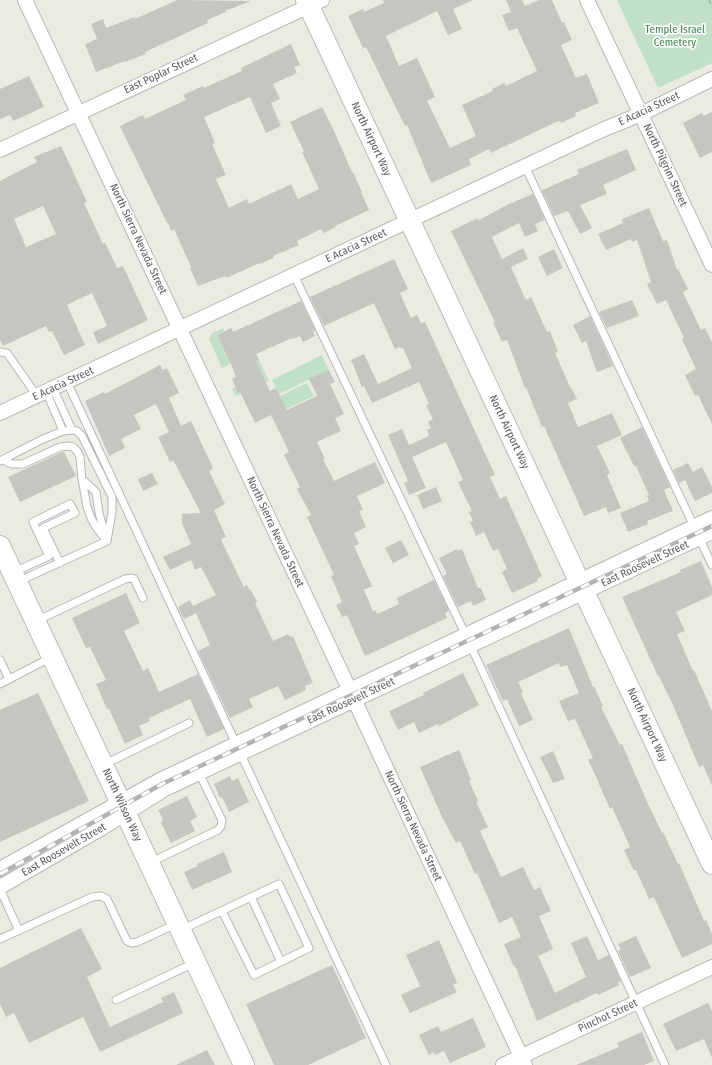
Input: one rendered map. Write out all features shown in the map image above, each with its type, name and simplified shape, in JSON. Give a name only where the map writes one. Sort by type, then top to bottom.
[{"type":"main road","name":"North Airport Way","points":[[312,2],[410,221],[712,864]]},
{"type":"main road","name":"North Wilson Way","points":[[0,546],[244,1065]]},
{"type":"street","name":"North Sierra Nevada Street","points":[[25,0],[523,1061]]},
{"type":"street","name":"North Pilgrim Street","points":[[587,0],[712,265]]},
{"type":"street","name":"East Poplar Street","points":[[0,150],[312,2]]},
{"type":"street","name":"E Acacia Street","points":[[0,413],[525,166],[641,114],[712,79]]},
{"type":"street","name":"East Roosevelt Street","points":[[0,888],[123,807],[160,780],[238,749],[696,532],[712,518]]},
{"type":"street","name":"East Roosevelt Street","points":[[696,532],[712,532]]},
{"type":"street","name":"East Roosevelt Street","points":[[0,869],[123,807],[199,772],[238,749]]},
{"type":"street","name":"Pinchot Street","points":[[503,1065],[523,1061],[637,1003],[712,968]]},
{"type":"lane","points":[[525,166],[712,565]]},
{"type":"lane","points":[[294,275],[468,640],[666,1065]]},
{"type":"lane","points":[[0,352],[7,353],[45,392],[72,430]]},
{"type":"lane","points":[[66,382],[386,1065]]},
{"type":"lane","points":[[45,392],[63,431]]},
{"type":"lane","points":[[1,460],[43,439],[63,431],[78,431],[82,436],[112,497],[112,512],[107,541]]},
{"type":"lane","points":[[1,460],[12,464],[23,464],[60,447],[73,447],[80,457],[87,507],[91,518],[107,541]]},
{"type":"lane","points":[[82,479],[96,492],[102,525],[107,541]]},
{"type":"lane","points":[[15,577],[49,556],[33,522],[70,504],[75,513],[43,528],[60,563]]},
{"type":"lane","points":[[15,577],[60,563],[107,541]]},
{"type":"lane","points":[[36,621],[125,579],[134,579],[143,598]]},
{"type":"lane","points":[[0,684],[52,657]]},
{"type":"lane","points":[[0,660],[9,679]]},
{"type":"lane","points":[[103,765],[190,723]]},
{"type":"lane","points":[[149,863],[218,830],[221,826],[222,820],[199,772]]},
{"type":"lane","points":[[0,939],[92,897],[101,896],[107,899],[127,940],[137,942],[222,911],[279,884],[309,948],[254,975],[222,911]]},
{"type":"lane","points":[[0,888],[18,931]]},
{"type":"lane","points":[[250,897],[281,962]]},
{"type":"lane","points":[[116,1000],[196,962]]},
{"type":"path","points":[[709,0],[712,6]]},
{"type":"green space","name":"Temple Israel Cemetery","points":[[617,0],[712,0],[712,63],[658,88]]},
{"type":"green space","points":[[223,328],[224,331],[217,335],[230,364],[222,368],[209,339],[212,333]]},
{"type":"green space","points":[[322,355],[329,370],[279,394],[272,380]]},
{"type":"green space","points":[[259,360],[269,381],[236,396],[232,389],[236,387],[256,361]]},
{"type":"green space","points":[[307,383],[314,396],[286,409],[280,396]]},
{"type":"building","points":[[177,0],[251,1],[207,20],[208,23],[145,52],[146,54],[96,72],[85,44],[97,39],[91,24],[103,19],[106,28],[135,17],[135,19]]},
{"type":"building","points":[[383,0],[473,0],[453,9],[462,29],[448,35],[437,11],[386,36],[399,66],[417,58],[435,97],[427,101],[450,148],[476,136],[462,105],[493,91],[492,89],[504,83],[506,86],[537,71],[517,28],[509,31],[502,15],[511,12],[506,0],[522,0],[525,6],[539,0],[552,0],[562,23],[564,22],[572,40],[561,45],[576,78],[587,74],[599,103],[575,113],[576,116],[561,123],[560,121],[556,122],[491,153],[489,149],[469,159],[471,165],[431,183],[407,125],[405,126],[366,47],[363,48],[348,16],[363,9],[364,12],[384,3]]},
{"type":"building","points":[[291,44],[300,65],[294,67],[297,73],[273,84],[280,99],[271,103],[281,126],[266,133],[250,97],[204,117],[215,143],[212,144],[226,175],[216,179],[229,208],[247,199],[249,204],[291,184],[298,199],[319,189],[302,152],[304,151],[290,122],[322,107],[353,172],[369,210],[335,226],[336,227],[324,233],[321,229],[297,241],[299,245],[273,256],[274,258],[226,278],[225,276],[198,286],[174,229],[171,231],[120,126],[143,115],[145,119],[186,100],[183,95],[203,86],[204,88],[242,71],[241,68]]},
{"type":"building","points":[[29,76],[44,107],[13,121],[10,115],[0,119],[0,89]]},
{"type":"building","points":[[712,112],[712,152],[700,158],[683,123],[702,113],[703,116]]},
{"type":"building","points":[[61,146],[87,202],[84,203],[103,244],[105,243],[117,268],[123,266],[148,320],[98,344],[93,332],[107,326],[92,293],[67,305],[85,345],[64,355],[52,331],[49,332],[46,326],[3,346],[0,339],[0,181],[37,162],[34,157]],"holes":[[[43,206],[56,234],[26,247],[14,219]]]},
{"type":"building","points":[[627,149],[636,170],[603,185],[607,194],[580,205],[592,228],[580,234],[568,211],[554,216],[542,190],[579,174],[577,170]]},
{"type":"building","points":[[533,194],[545,220],[535,224],[538,231],[525,237],[519,223],[492,237],[502,259],[523,248],[528,259],[511,267],[526,300],[531,297],[547,332],[550,331],[558,352],[555,353],[577,399],[568,403],[578,427],[612,413],[622,435],[597,446],[610,473],[607,475],[621,508],[608,513],[606,507],[584,516],[544,426],[542,427],[526,387],[525,388],[507,340],[502,342],[493,322],[495,322],[451,231],[478,218],[479,220],[509,204]]},
{"type":"building","points":[[649,208],[663,241],[667,240],[677,270],[678,269],[688,289],[683,292],[701,330],[705,328],[712,342],[712,424],[698,395],[695,396],[685,375],[696,369],[682,339],[684,338],[666,300],[657,304],[647,284],[651,282],[637,240],[632,242],[631,239],[606,250],[598,234],[623,223],[622,219]]},
{"type":"building","points":[[554,249],[563,268],[547,276],[538,257]]},
{"type":"building","points":[[394,259],[408,289],[400,293],[411,318],[417,315],[421,323],[425,322],[495,475],[490,477],[500,499],[506,496],[542,576],[537,579],[538,581],[512,593],[502,572],[507,569],[498,549],[493,551],[484,532],[476,536],[470,522],[473,521],[469,512],[472,511],[458,482],[463,480],[446,442],[412,457],[426,488],[409,495],[404,483],[408,481],[388,435],[402,429],[409,445],[429,436],[427,430],[431,428],[428,422],[433,419],[426,405],[429,404],[419,382],[372,403],[364,386],[362,387],[351,360],[364,354],[378,384],[412,368],[403,348],[401,349],[400,347],[395,349],[374,303],[324,326],[310,297]]},
{"type":"building","points":[[632,300],[639,316],[607,328],[599,312]]},
{"type":"building","points":[[301,301],[315,330],[313,332],[315,336],[303,342],[300,336],[293,339],[292,338],[256,354],[259,360],[256,361],[270,391],[276,388],[287,410],[317,396],[309,379],[329,370],[335,382],[330,384],[344,414],[335,418],[341,431],[317,442],[325,459],[323,459],[334,481],[375,462],[385,483],[357,496],[363,510],[359,511],[366,527],[354,533],[359,544],[354,546],[372,586],[364,590],[373,611],[375,610],[377,614],[399,604],[397,598],[434,580],[449,611],[445,613],[447,618],[365,656],[347,615],[342,617],[336,605],[342,602],[331,576],[334,575],[307,517],[311,515],[297,489],[300,487],[284,455],[289,452],[271,415],[255,423],[240,392],[238,393],[232,379],[236,377],[234,371],[217,335],[231,328],[233,332]]},
{"type":"building","points":[[590,316],[613,366],[597,372],[586,341],[582,343],[573,325]]},
{"type":"building","points":[[160,365],[163,370],[167,368],[179,393],[169,398],[181,426],[191,421],[213,468],[209,471],[225,504],[214,510],[226,537],[221,539],[222,542],[244,587],[247,585],[250,591],[251,590],[257,602],[255,603],[273,641],[288,634],[290,637],[293,636],[313,683],[305,686],[306,690],[285,700],[278,686],[249,699],[253,707],[230,718],[198,651],[210,645],[196,613],[184,619],[178,607],[190,600],[193,606],[216,595],[201,567],[195,570],[191,560],[170,570],[163,557],[191,544],[182,523],[182,514],[201,513],[173,460],[170,462],[158,437],[169,432],[156,404],[134,415],[141,429],[121,439],[125,448],[109,456],[85,401],[104,392],[105,394]]},
{"type":"building","points":[[642,427],[670,487],[664,490],[673,511],[647,521],[648,524],[628,532],[620,513],[649,501],[647,496],[649,495],[636,466],[634,466],[620,438]]},
{"type":"building","points":[[64,452],[76,476],[20,502],[8,477]]},
{"type":"building","points":[[688,463],[693,472],[702,467],[712,487],[712,493],[695,501],[685,480],[679,483],[673,470]]},
{"type":"building","points":[[152,473],[158,484],[143,491],[138,479]]},
{"type":"building","points":[[436,487],[442,501],[423,509],[417,495]]},
{"type":"building","points":[[401,540],[409,555],[393,563],[385,548]]},
{"type":"building","points":[[457,549],[458,551],[462,549],[478,588],[481,588],[486,600],[473,606],[471,601],[458,607],[443,576],[447,574],[439,558]]},
{"type":"building","points":[[701,561],[712,587],[712,595],[676,612],[685,631],[677,634],[712,711],[712,786],[703,765],[699,767],[673,705],[622,597],[681,572],[680,570]]},
{"type":"building","points":[[126,593],[140,623],[124,631],[143,671],[148,668],[159,692],[198,674],[224,729],[207,737],[190,699],[149,718],[150,721],[139,726],[143,735],[125,744],[96,684],[106,680],[90,647],[86,648],[72,618]]},
{"type":"building","points":[[569,628],[593,687],[594,686],[603,706],[601,707],[620,745],[622,744],[648,804],[678,864],[679,863],[704,921],[706,920],[712,934],[712,944],[682,958],[654,897],[649,899],[636,870],[634,871],[624,850],[630,847],[612,807],[610,809],[588,760],[593,758],[575,719],[568,721],[559,701],[579,693],[567,665],[560,667],[559,663],[518,682],[523,692],[521,693],[533,720],[519,726],[507,699],[503,701],[486,665]]},
{"type":"building","points":[[463,673],[479,705],[439,726],[438,724],[419,733],[414,722],[398,730],[389,711],[424,695],[423,693]]},
{"type":"building","points":[[38,693],[89,801],[0,842],[0,710]]},
{"type":"building","points":[[459,750],[471,780],[469,781],[478,801],[476,802],[488,827],[480,831],[501,877],[523,867],[534,890],[540,887],[551,911],[539,916],[553,949],[538,956],[555,993],[586,977],[571,943],[587,936],[598,960],[609,955],[621,981],[618,983],[619,985],[598,995],[597,993],[537,1021],[515,966],[514,967],[504,944],[521,937],[512,917],[499,923],[477,873],[475,874],[460,841],[456,843],[442,817],[420,767]]},
{"type":"building","points":[[553,751],[565,779],[553,783],[540,757]]},
{"type":"building","points":[[230,776],[232,781],[238,778],[249,802],[229,812],[222,797],[220,798],[214,784]]},
{"type":"building","points":[[187,796],[197,817],[190,821],[195,831],[171,843],[161,823],[163,819],[158,810]]},
{"type":"building","points":[[224,852],[232,872],[192,890],[184,872],[198,866],[197,864]]},
{"type":"building","points":[[81,928],[102,969],[87,977],[110,1027],[163,1002],[161,998],[174,992],[183,1013],[100,1052],[83,1017],[29,1043],[14,1013],[6,1017],[0,1004],[0,968]]},
{"type":"building","points":[[636,936],[651,968],[630,977],[618,951],[621,949],[618,944]]},
{"type":"building","points":[[439,940],[457,983],[453,985],[457,992],[410,1013],[401,995],[420,986],[406,955]]},
{"type":"building","points":[[332,965],[366,1038],[308,1065],[274,1065],[246,1004]]},
{"type":"building","points":[[708,1003],[712,1011],[712,1058],[704,1039],[676,1051],[663,1024]]},
{"type":"building","points":[[473,1018],[486,1047],[450,1063],[444,1051],[435,1055],[434,1052],[429,1055],[419,1035],[438,1026],[441,1032]]},
{"type":"building","points":[[642,1032],[654,1061],[644,1065],[576,1065],[619,1047],[617,1043]]},
{"type":"building","points":[[207,1050],[215,1065],[176,1065]]},
{"type":"railway","points":[[0,874],[162,784],[712,526]]}]
